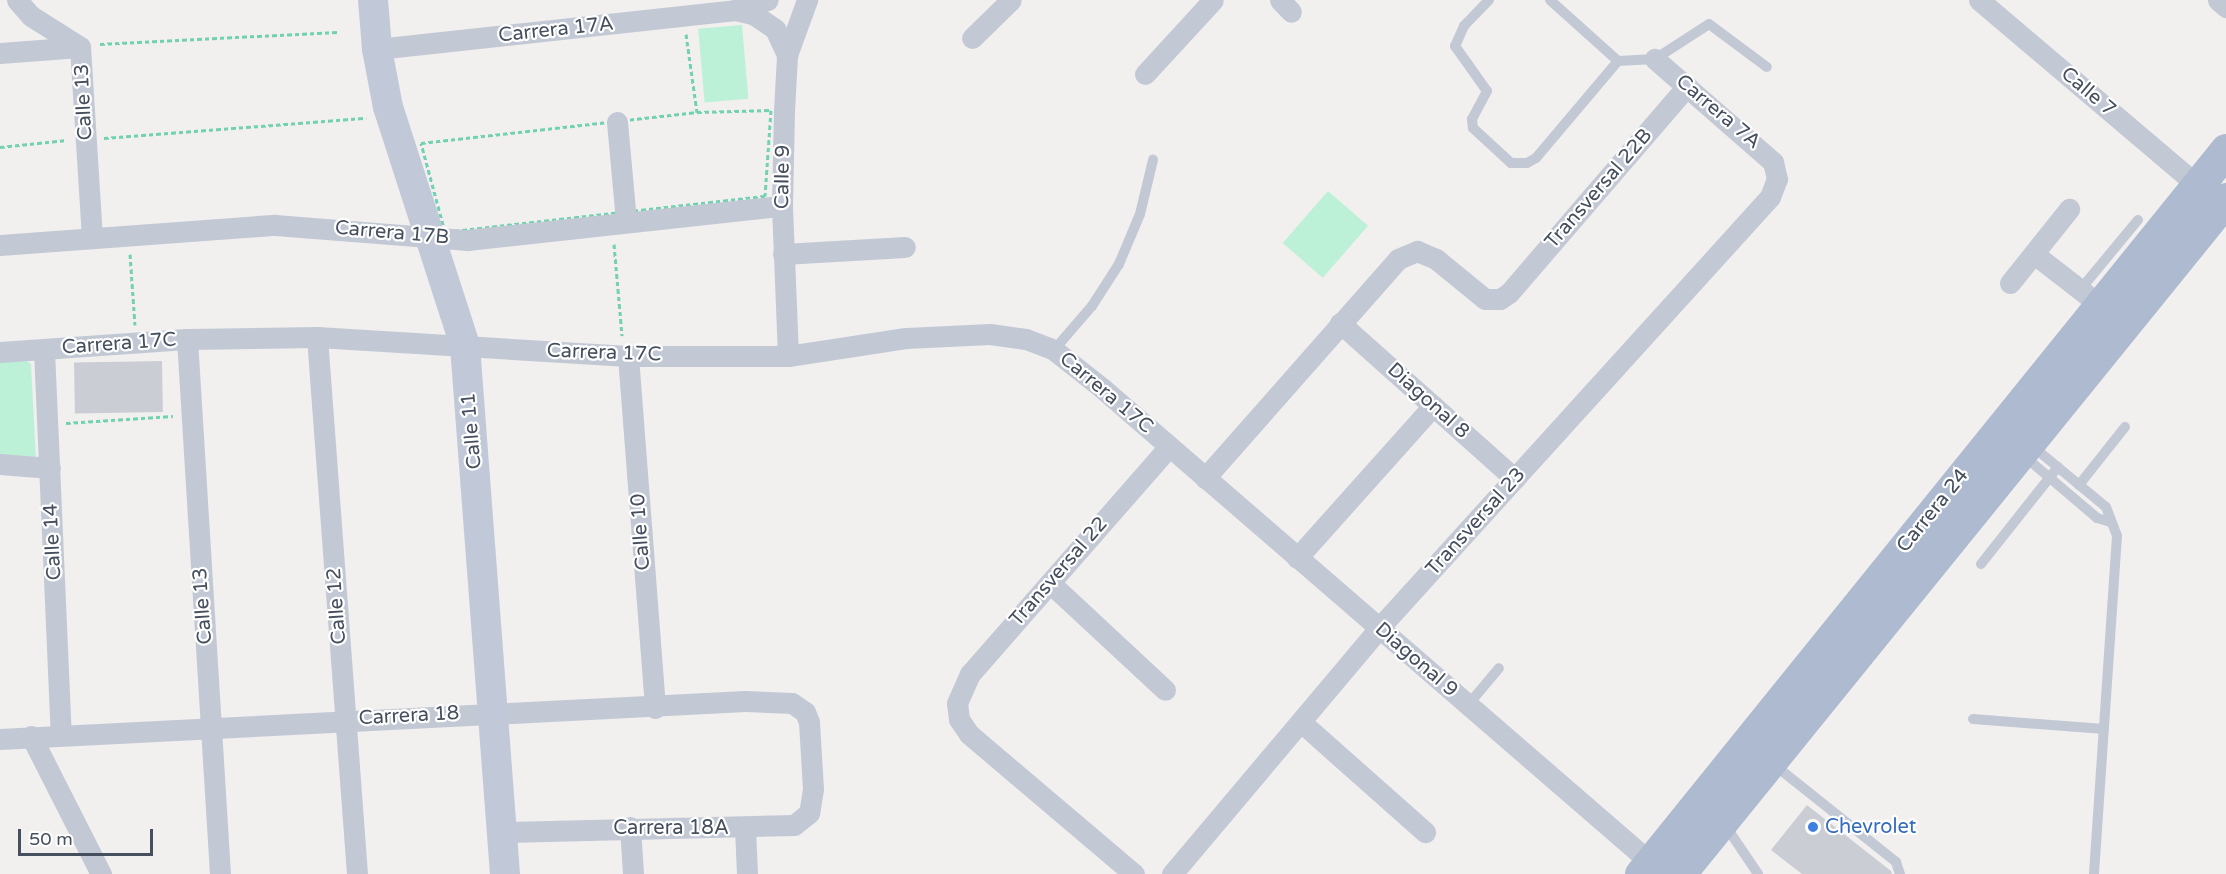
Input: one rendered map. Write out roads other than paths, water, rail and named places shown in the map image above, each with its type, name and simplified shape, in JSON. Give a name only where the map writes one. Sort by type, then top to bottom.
[{"type":"main road","name":"Carrera 24","points":[[1658,871],[2090,297],[2197,184],[2226,150]]},
{"type":"main road","name":"Carrera 24","points":[[1658,871],[1721,820],[2226,199]]},
{"type":"street","name":"Calle 13","points":[[17,0],[31,16],[88,46],[92,236]]},
{"type":"street","name":"Calle 11","points":[[373,0],[377,49],[388,107],[465,346],[504,832],[505,874]]},
{"type":"street","name":"Carrera 17A","points":[[377,49],[735,10],[768,0]]},
{"type":"street","name":"Calle 9","points":[[788,356],[782,206],[787,55],[807,0]]},
{"type":"street","points":[[972,38],[1011,0]]},
{"type":"street","points":[[1145,74],[1213,0]]},
{"type":"street","name":"Calle 7","points":[[1979,0],[2197,184]]},
{"type":"street","points":[[2218,0],[2226,7]]},
{"type":"street","name":"Carrera 17A","points":[[735,10],[753,14],[775,29],[787,55]]},
{"type":"street","points":[[0,53],[88,46]]},
{"type":"street","name":"Carrera 7A","points":[[1655,58],[1764,151],[1776,171]]},
{"type":"street","name":"Transversal 22B","points":[[1340,323],[1398,259],[1417,251],[1436,259],[1485,299],[1500,299],[1509,293],[1687,86]]},
{"type":"street","points":[[616,122],[626,216]]},
{"type":"street","name":"Transversal 23","points":[[1172,874],[1378,628],[1515,480],[1674,299],[1770,196],[1776,171]]},
{"type":"street","name":"Carrera 17B","points":[[0,245],[92,236],[275,225],[467,240],[626,216],[782,206]]},
{"type":"street","points":[[2010,283],[2069,209]]},
{"type":"street","points":[[783,254],[905,247]]},
{"type":"street","points":[[2034,254],[2090,297]]},
{"type":"street","points":[[1205,478],[1340,323]]},
{"type":"street","name":"Diagonal 8","points":[[1340,323],[1515,480]]},
{"type":"street","name":"Carrera 17C","points":[[0,352],[187,339],[317,337],[625,356],[788,356],[906,338],[990,334],[1026,339],[1054,350],[1169,447]]},
{"type":"street","name":"Calle 12","points":[[317,337],[357,874]]},
{"type":"street","name":"Calle 13","points":[[187,339],[220,874]]},
{"type":"street","name":"Calle 14","points":[[44,350],[62,735]]},
{"type":"street","name":"Calle 10","points":[[625,356],[655,708]]},
{"type":"street","points":[[1297,558],[1433,406]]},
{"type":"street","name":"Diagonal 9","points":[[1169,447],[1658,871]]},
{"type":"street","name":"Transversal 22","points":[[1134,874],[969,734],[959,719],[957,703],[970,674],[1169,447]]},
{"type":"street","points":[[0,464],[50,468]]},
{"type":"street","points":[[1050,583],[1165,690]]},
{"type":"street","name":"Carrera 18","points":[[0,739],[494,712],[783,702],[799,706],[809,722],[813,789]]},
{"type":"street","points":[[1301,722],[1425,832]]},
{"type":"street","points":[[31,736],[101,874]]},
{"type":"street","name":"Carrera 18A","points":[[504,832],[630,827],[745,828],[795,825],[809,813],[813,789]]},
{"type":"street","points":[[630,827],[633,874]]},
{"type":"street","points":[[745,828],[747,874]]},
{"type":"lane","points":[[1489,0],[1460,31],[1455,46],[1487,91],[1472,119],[1473,128],[1511,163],[1527,163],[1536,158],[1618,61],[1655,58],[1709,24],[1767,67]]},
{"type":"lane","points":[[1551,0],[1618,61]]},
{"type":"lane","points":[[1054,350],[1092,306],[1119,264],[1140,213],[1153,160]]},
{"type":"lane","points":[[2090,297],[2138,220]]},
{"type":"lane","points":[[2079,485],[2125,427]]},
{"type":"lane","points":[[2023,447],[2058,467],[2106,507],[2117,536],[2094,874]]},
{"type":"lane","points":[[2023,447],[2050,478],[2097,518],[2111,522]]},
{"type":"lane","points":[[1981,564],[2058,467]]},
{"type":"lane","points":[[1468,705],[1499,668]]},
{"type":"lane","points":[[1973,719],[2104,729]]},
{"type":"lane","points":[[1770,760],[1896,862],[1900,874]]},
{"type":"lane","points":[[1721,820],[1758,874]]},
{"type":"place","name":"Chevrolet","points":[[1813,827]]}]
